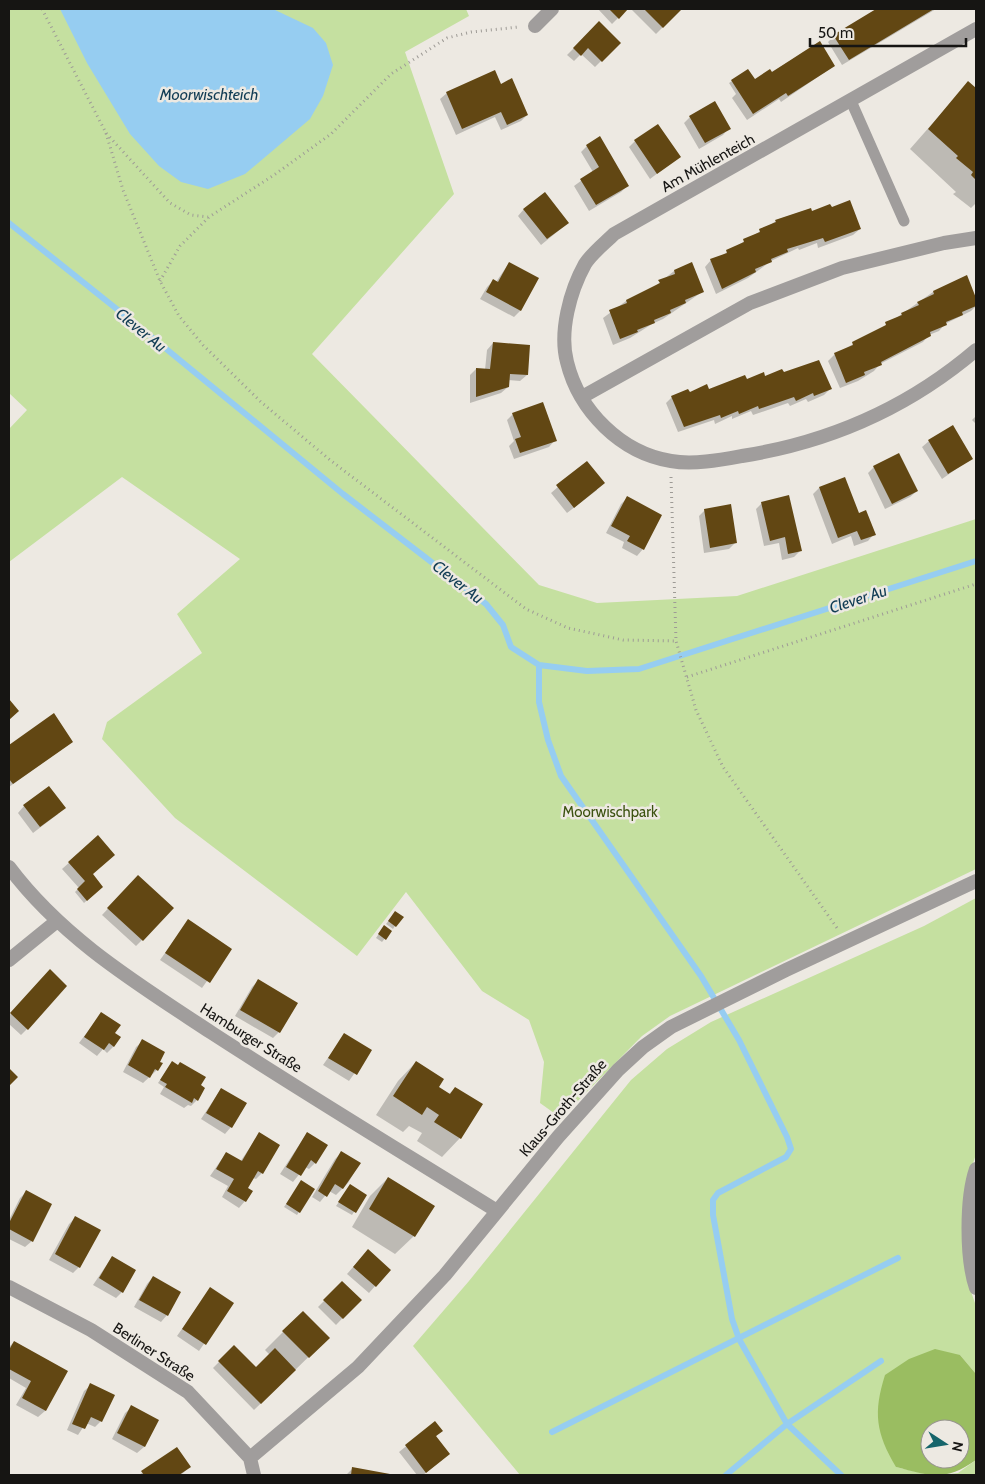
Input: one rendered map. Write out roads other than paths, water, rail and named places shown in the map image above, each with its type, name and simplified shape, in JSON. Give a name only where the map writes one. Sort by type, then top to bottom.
[{"type":"street","points":[[535,26],[552,9]]},
{"type":"street","name":"Am Mühlenteich","points":[[976,29],[614,234],[586,263],[574,291],[565,326],[567,362],[582,397],[605,430],[639,451],[671,462],[716,461],[784,450],[822,438],[872,419],[946,375],[976,350]]},
{"type":"street","points":[[582,397],[750,303],[842,268],[944,243],[976,238]]},
{"type":"street","name":"Hamburger Straße","points":[[9,866],[27,892],[57,921],[110,966],[249,1057],[497,1211]]},
{"type":"street","name":"Klaus-Groth-Straße","points":[[250,1458],[358,1367],[445,1275],[558,1137],[618,1070],[643,1047],[671,1027],[786,970],[976,881]]},
{"type":"street","points":[[9,960],[57,921]]},
{"type":"street","points":[[976,1169],[968,1234],[972,1276],[976,1288]]},
{"type":"street","name":"Berliner Straße","points":[[9,1287],[91,1330],[188,1392],[250,1458],[254,1475]]},
{"type":"lane","points":[[851,101],[904,221]]},
{"type":"water","name":"Moorwischteich","points":[[60,9],[273,9],[313,28],[326,43],[333,65],[323,96],[310,119],[245,174],[208,189],[181,182],[159,166],[130,134],[87,63]]},
{"type":"waterway","name":"Clever Au","points":[[9,223],[343,494],[486,604],[503,625],[511,647],[539,665],[587,671],[639,669],[976,561]]},
{"type":"waterway","points":[[539,665],[539,702],[548,740],[561,776],[701,976],[739,1040],[787,1137],[791,1149],[786,1157],[718,1193],[713,1200],[713,1215],[732,1319],[739,1339],[787,1424],[841,1475]]},
{"type":"waterway","points":[[552,1432],[898,1258]]},
{"type":"waterway","points":[[726,1475],[787,1424],[881,1361]]},
{"type":"park label","name":"Moorwischpark","points":[[610,812]]}]
